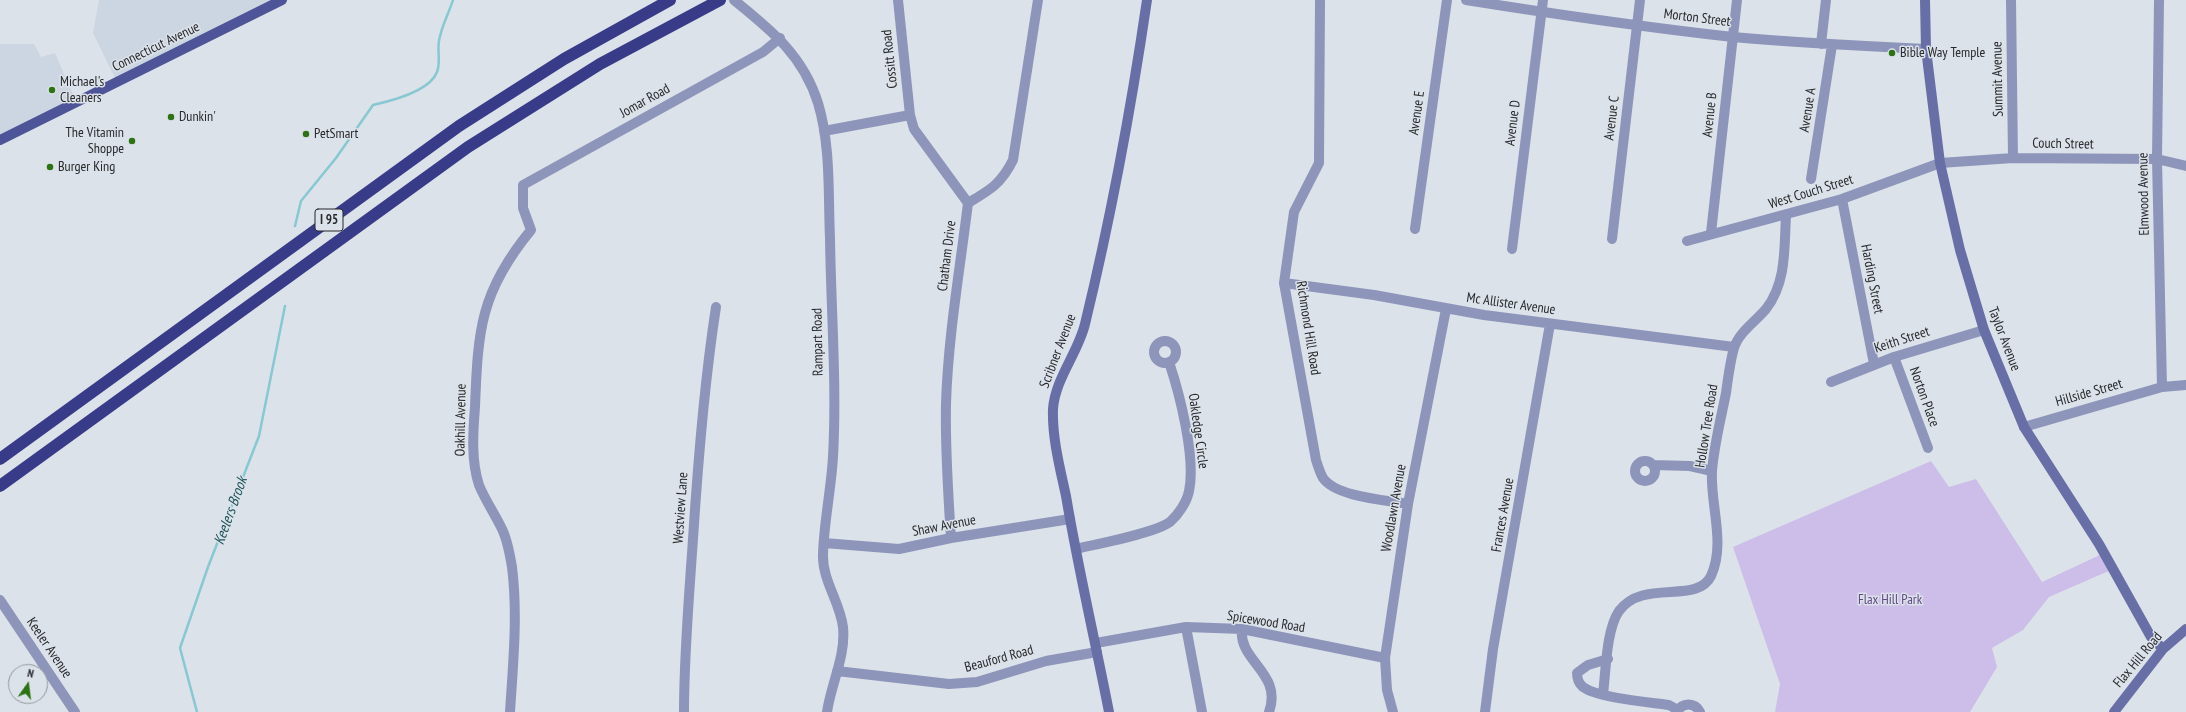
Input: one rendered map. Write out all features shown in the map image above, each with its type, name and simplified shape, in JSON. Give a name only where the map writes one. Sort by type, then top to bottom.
[{"type":"highway","name":"I 95","points":[[0,459],[465,122],[564,59],[670,0]]},
{"type":"highway","name":"I 95","points":[[0,486],[468,147],[600,64],[720,0]]},
{"type":"main road","name":"Connecticut Avenue","points":[[0,140],[282,0]]},
{"type":"street","name":"Rampart Road","points":[[734,0],[780,38],[797,58],[818,101],[824,131],[828,169],[833,433],[831,481],[824,543],[824,568],[841,616],[843,631],[837,671],[828,712]]},
{"type":"street","name":"Cossitt Road","points":[[898,0],[910,115],[914,128],[968,203]]},
{"type":"street","name":"Chatham Drive","points":[[951,538],[947,488],[946,403],[950,352],[968,203],[992,189],[1004,177],[1013,160],[1038,0]]},
{"type":"street","name":"Scribner Avenue","points":[[1109,712],[1054,434],[1054,401],[1083,331],[1101,256],[1133,95],[1147,0]]},
{"type":"street","name":"Richmond Hill Road","points":[[1320,0],[1319,163],[1294,212],[1284,283],[1316,460],[1323,478],[1334,488],[1352,494],[1408,504]]},
{"type":"street","name":"Avenue E","points":[[1415,229],[1447,0]]},
{"type":"street","name":"Morton Street","points":[[1466,0],[1541,12],[1733,36],[1821,44],[1926,49]]},
{"type":"street","name":"Avenue D","points":[[1512,249],[1543,0]]},
{"type":"street","name":"Avenue C","points":[[1612,239],[1640,0]]},
{"type":"street","name":"Avenue B","points":[[1711,233],[1737,0]]},
{"type":"street","points":[[1821,44],[1826,0]]},
{"type":"street","name":"Taylor Avenue","points":[[1925,0],[1926,49],[1940,162],[1960,250],[1984,330],[2024,427],[2099,544],[2151,637],[2163,649]]},
{"type":"street","name":"Summit Avenue","points":[[2011,0],[2013,158]]},
{"type":"street","name":"Elmwood Avenue","points":[[2159,0],[2157,159],[2162,387]]},
{"type":"street","name":"Jomar Road","points":[[523,185],[763,52],[780,38]]},
{"type":"street","name":"Avenue A","points":[[1811,179],[1832,44]]},
{"type":"street","points":[[824,131],[910,115]]},
{"type":"street","name":"Couch Street","points":[[1940,162],[2013,158],[2157,159],[2186,166]]},
{"type":"street","name":"West Couch Street","points":[[1687,241],[1711,233],[1786,216],[1842,199],[1940,162]]},
{"type":"street","name":"Oakhill Avenue","points":[[510,712],[516,621],[512,566],[503,530],[479,485],[475,465],[473,436],[477,348],[485,307],[496,280],[512,254],[531,230],[522,208],[523,185]]},
{"type":"street","name":"Harding Street","points":[[1842,199],[1874,364]]},
{"type":"street","name":"Hollow Tree Road","points":[[1603,694],[1612,629],[1619,611],[1640,596],[1660,592],[1693,590],[1701,586],[1710,577],[1718,546],[1712,471],[1734,347],[1750,325],[1766,309],[1777,292],[1783,267],[1786,216]]},
{"type":"street","name":"Mc Allister Avenue","points":[[1284,283],[1374,295],[1446,309],[1550,324],[1734,347]]},
{"type":"street","name":"Westview Lane","points":[[684,712],[684,648],[699,452],[705,380],[716,307]]},
{"type":"street","name":"Woodlawn Avenue","points":[[1393,712],[1387,690],[1385,658],[1408,504],[1446,309]]},
{"type":"street","name":"Frances Avenue","points":[[1485,712],[1495,641],[1550,324]]},
{"type":"street","name":"Keith Street","points":[[1831,382],[1894,357],[1984,330]]},
{"type":"street","name":"Norton Place","points":[[1894,357],[1928,448]]},
{"type":"street","name":"Oakledge Circle","points":[[1076,549],[1156,528],[1169,522],[1180,510],[1189,491],[1190,464],[1181,398],[1169,362]]},
{"type":"street","name":"Hillside Street","points":[[2024,427],[2162,387],[2186,385]]},
{"type":"street","points":[[1653,465],[1690,466],[1712,471]]},
{"type":"street","name":"Shaw Avenue","points":[[824,543],[899,549],[951,538],[1070,519]]},
{"type":"street","name":"Keeler Avenue","points":[[0,600],[74,712]]},
{"type":"street","points":[[1186,628],[1202,712]]},
{"type":"street","name":"Spicewood Road","points":[[1096,648],[1186,628],[1242,629],[1385,658]]},
{"type":"street","name":"Flax Hill Road","points":[[2114,712],[2163,649],[2186,628]]},
{"type":"street","points":[[1242,629],[1242,637],[1246,650],[1269,681],[1273,702],[1270,712]]},
{"type":"street","name":"Beauford Road","points":[[837,671],[949,684],[977,682],[1046,660],[1096,648]]},
{"type":"street","points":[[1608,659],[1588,665],[1577,673],[1577,680],[1581,686],[1603,694],[1668,705],[1677,711],[1689,704],[1696,707],[1700,712]]},
{"type":"shaded area","points":[[99,0],[270,0],[115,78],[93,33]]},
{"type":"shaded area","points":[[0,44],[34,44],[41,57],[55,53],[75,99],[0,136]]},
{"type":"green space","name":"Flax Hill Park","points":[[1931,461],[1949,487],[1976,479],[2042,582],[2102,554],[2111,570],[2049,597],[2023,630],[1992,648],[1997,667],[1970,712],[1775,712],[1780,684],[1733,547]]},
{"type":"waterway","name":"Keelers Brook","points":[[295,226],[301,201],[336,158],[373,105],[409,94],[427,85],[433,79],[438,68],[440,36],[453,0]]},
{"type":"waterway","name":"Keelers Brook","points":[[197,712],[180,648],[208,567],[259,436],[285,306]]},
{"type":"place","name":"Bible Way Temple","points":[[1892,53]]},
{"type":"place","name":"Michael's Cleaners","points":[[52,90]]},
{"type":"place","name":"Dunkin'","points":[[171,117]]},
{"type":"place","name":"PetSmart","points":[[306,134]]},
{"type":"place","name":"The Vitamin Shoppe","points":[[132,141]]},
{"type":"place","name":"Burger King","points":[[50,167]]}]
